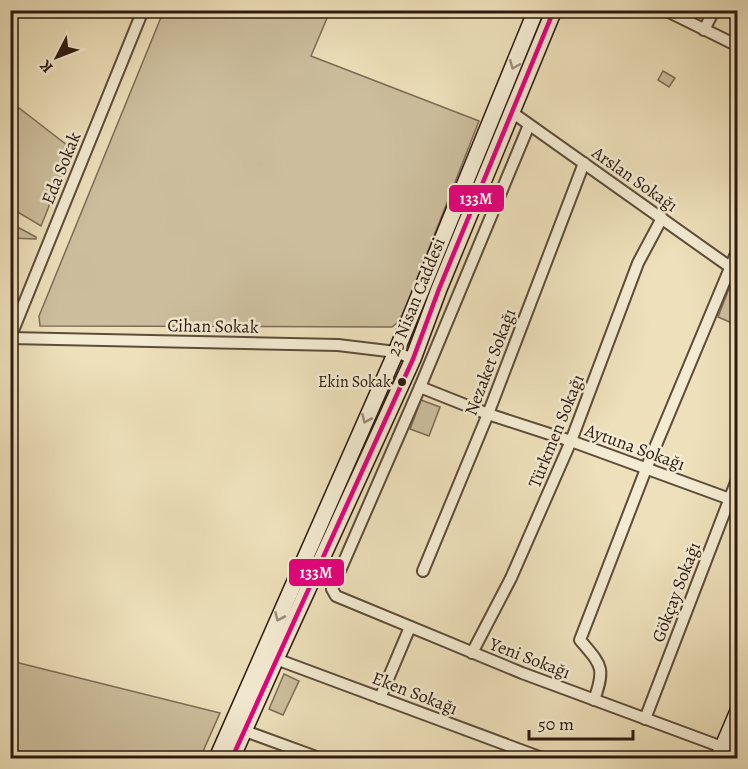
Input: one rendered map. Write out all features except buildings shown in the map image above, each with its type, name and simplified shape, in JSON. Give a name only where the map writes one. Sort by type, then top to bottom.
[{"type":"street","name":"Eda Sokak","points":[[10,338],[143,10]]},
{"type":"street","name":"23 Nisan Caddesi","points":[[217,759],[396,352],[536,10]]},
{"type":"street","name":"23 Nisan Caddesi","points":[[232,759],[413,359],[439,289],[554,10]]},
{"type":"street","points":[[665,10],[738,46]]},
{"type":"street","points":[[704,30],[714,10]]},
{"type":"street","name":"Arslan Sokağı","points":[[513,113],[734,269]]},
{"type":"street","points":[[420,387],[529,125]]},
{"type":"street","name":"Nezaket Sokağı","points":[[423,571],[489,414],[584,163]]},
{"type":"street","name":"Türkmen Sokağı","points":[[472,653],[512,578],[571,441],[638,263],[662,218]]},
{"type":"street","points":[[594,700],[601,681],[600,664],[580,640],[646,469],[734,269],[738,249]]},
{"type":"street","name":"Cihan Sokak","points":[[10,338],[338,345],[396,352],[413,359]]},
{"type":"street","name":"Aytuna Sokağı","points":[[420,387],[489,414],[733,500]]},
{"type":"street","name":"Yeni Sokağı","points":[[420,387],[332,589],[336,596],[472,653],[645,719],[720,753]]},
{"type":"street","name":"Gökçay Sokağı","points":[[645,719],[733,500],[738,477]]},
{"type":"street","points":[[380,698],[410,627]]},
{"type":"street","name":"Eken Sokağı","points":[[276,659],[542,759]]},
{"type":"street","points":[[720,753],[736,716]]},
{"type":"street","points":[[245,730],[319,759]]},
{"type":"shaded area","points":[[164,10],[330,11],[311,56],[479,121],[401,320],[392,327],[40,326],[39,316]]},
{"type":"shaded area","points":[[663,71],[675,78],[669,87],[658,80]]},
{"type":"shaded area","points":[[10,101],[72,149],[41,226],[11,208]]},
{"type":"shaded area","points":[[10,223],[36,237],[36,239],[11,238]]},
{"type":"shaded area","points":[[730,286],[737,289],[737,325],[718,317]]},
{"type":"shaded area","points":[[421,400],[440,407],[429,436],[410,429]]},
{"type":"shaded area","points":[[11,661],[220,713],[200,758],[11,758]]},
{"type":"shaded area","points":[[284,674],[299,681],[283,715],[269,709]]},
{"type":"transit line","name":"133M","points":[[232,758],[413,359],[439,289],[554,10]]},
{"type":"place","name":"Ekin Sokak","points":[[402,382]]}]
